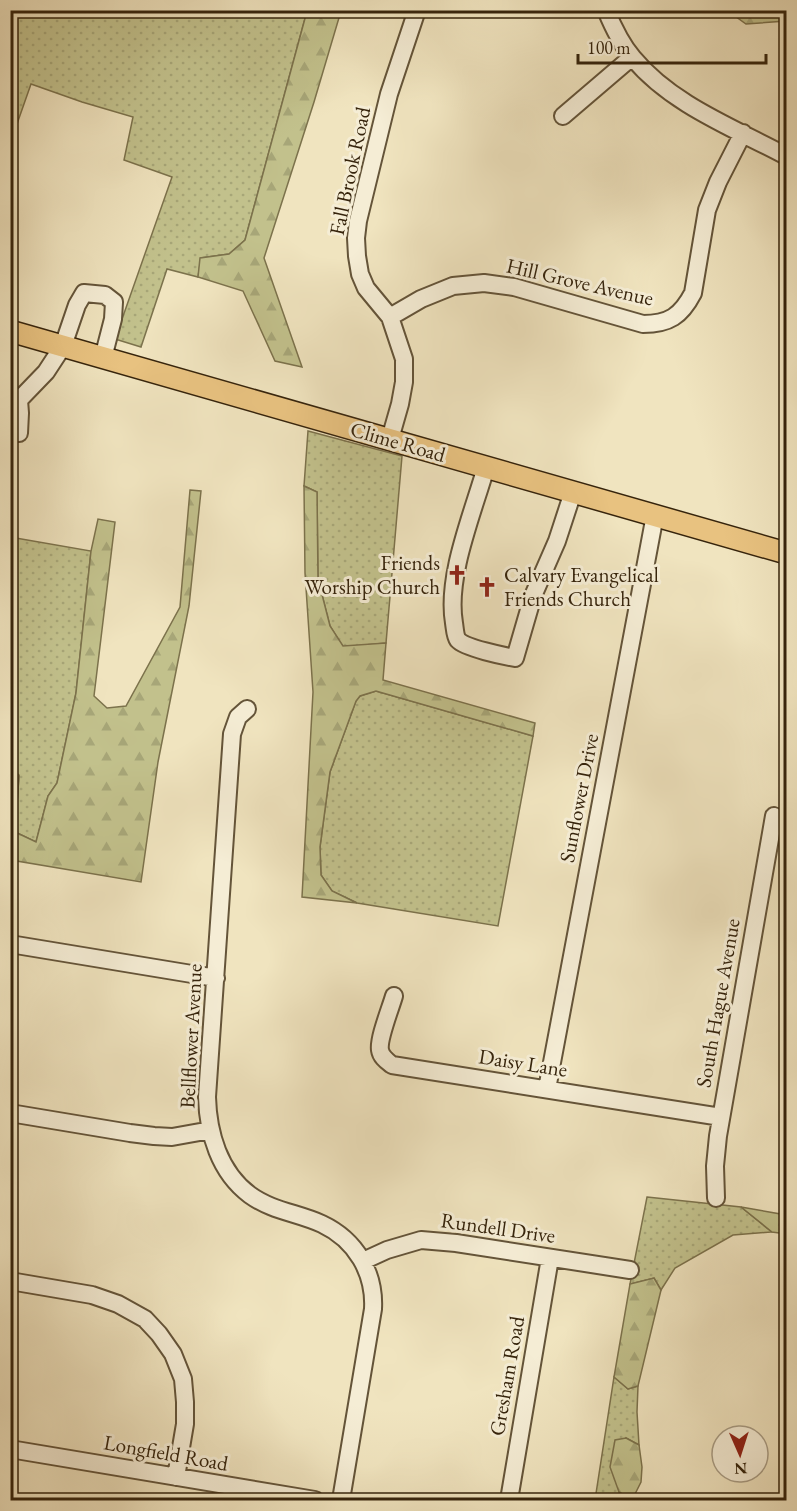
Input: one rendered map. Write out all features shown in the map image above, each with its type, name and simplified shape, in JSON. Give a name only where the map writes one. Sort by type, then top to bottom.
[{"type":"main road","name":"Clime Road","points":[[10,331],[786,553]]},
{"type":"street","name":"Fall Brook Road","points":[[390,440],[404,382],[404,359],[390,317],[366,288],[360,274],[356,238],[358,221],[390,93],[417,10]]},
{"type":"street","points":[[606,10],[615,32],[632,57],[650,76],[704,114],[786,156]]},
{"type":"street","points":[[563,116],[632,57]]},
{"type":"street","name":"Hill Grove Avenue","points":[[390,317],[421,299],[453,286],[484,283],[514,287],[643,324],[668,321],[679,314],[693,293],[707,210],[718,182],[743,133]]},
{"type":"street","points":[[19,433],[20,413],[15,405],[46,372],[63,346],[77,304],[84,293],[105,295],[114,302],[113,319],[103,358]]},
{"type":"street","points":[[486,467],[456,565],[451,607],[456,638],[470,646],[515,658],[533,596],[557,541],[573,492]]},
{"type":"street","name":"Sunflower Drive","points":[[547,1089],[655,516]]},
{"type":"street","name":"Bellflower Avenue","points":[[247,709],[238,717],[232,734],[207,1097],[208,1114],[217,1152],[225,1169],[248,1194],[277,1210],[320,1223],[333,1230],[352,1246],[363,1261],[372,1285],[373,1310],[341,1500]]},
{"type":"street","name":"South Hague Avenue","points":[[716,1198],[715,1166],[718,1136],[774,816]]},
{"type":"street","points":[[10,944],[216,978]]},
{"type":"street","name":"Daisy Lane","points":[[394,996],[380,1049],[384,1059],[392,1065],[721,1118]]},
{"type":"street","points":[[10,1113],[154,1136],[171,1137],[211,1130]]},
{"type":"street","name":"Rundell Drive","points":[[363,1261],[403,1244],[421,1240],[456,1243],[630,1270]]},
{"type":"street","name":"Gresham Road","points":[[509,1500],[550,1258]]},
{"type":"street","points":[[10,1281],[83,1293],[118,1304],[145,1319],[159,1334],[173,1354],[183,1379],[185,1424],[176,1477]]},
{"type":"street","name":"Longfield Road","points":[[10,1449],[315,1500]]},
{"type":"green space","points":[[11,11],[307,11],[245,240],[229,254],[201,258],[198,277],[167,269],[141,347],[115,339],[172,177],[124,160],[133,117],[31,84],[11,141]]},
{"type":"green space","points":[[307,11],[341,11],[264,258],[302,367],[275,361],[243,291],[198,277],[200,258],[229,254],[245,240]]},
{"type":"green space","points":[[728,11],[786,11],[786,21],[746,24]]},
{"type":"green space","points":[[308,431],[402,456],[386,643],[343,647],[330,626],[318,579],[317,492],[304,486]]},
{"type":"green space","points":[[304,486],[317,492],[318,579],[330,626],[343,646],[386,643],[383,680],[535,723],[533,736],[376,691],[360,696],[356,701],[330,772],[320,847],[321,875],[332,891],[357,903],[302,897],[313,692],[305,573]]},
{"type":"green space","points":[[190,490],[201,491],[189,606],[158,762],[141,882],[11,860],[11,768],[19,775],[15,832],[36,842],[48,796],[57,783],[76,693],[91,551],[98,519],[115,522],[94,696],[107,708],[126,706],[180,607]]},
{"type":"green space","points":[[10,537],[91,551],[76,693],[57,783],[48,796],[36,842],[15,832],[19,776],[10,768]]},
{"type":"green space","points":[[376,691],[533,736],[498,926],[357,903],[332,891],[321,875],[320,847],[330,772],[356,701],[360,696]]},
{"type":"green space","points":[[647,1197],[741,1207],[772,1232],[733,1235],[675,1268],[661,1290],[654,1278],[630,1284]]},
{"type":"green space","points":[[741,1207],[786,1215],[786,1234],[772,1232]]},
{"type":"green space","points":[[654,1278],[661,1290],[638,1386],[628,1389],[614,1377],[630,1284]]},
{"type":"green space","points":[[614,1377],[628,1389],[638,1386],[639,1445],[626,1438],[619,1492],[631,1500],[595,1500]]},
{"type":"green space","points":[[626,1438],[639,1445],[642,1467],[641,1482],[632,1500],[619,1492],[610,1467],[615,1440]]},
{"type":"place","name":"Friends Worship Church","points":[[457,575]]},
{"type":"place","name":"Calvary Evangelical Friends Church","points":[[487,587]]}]
